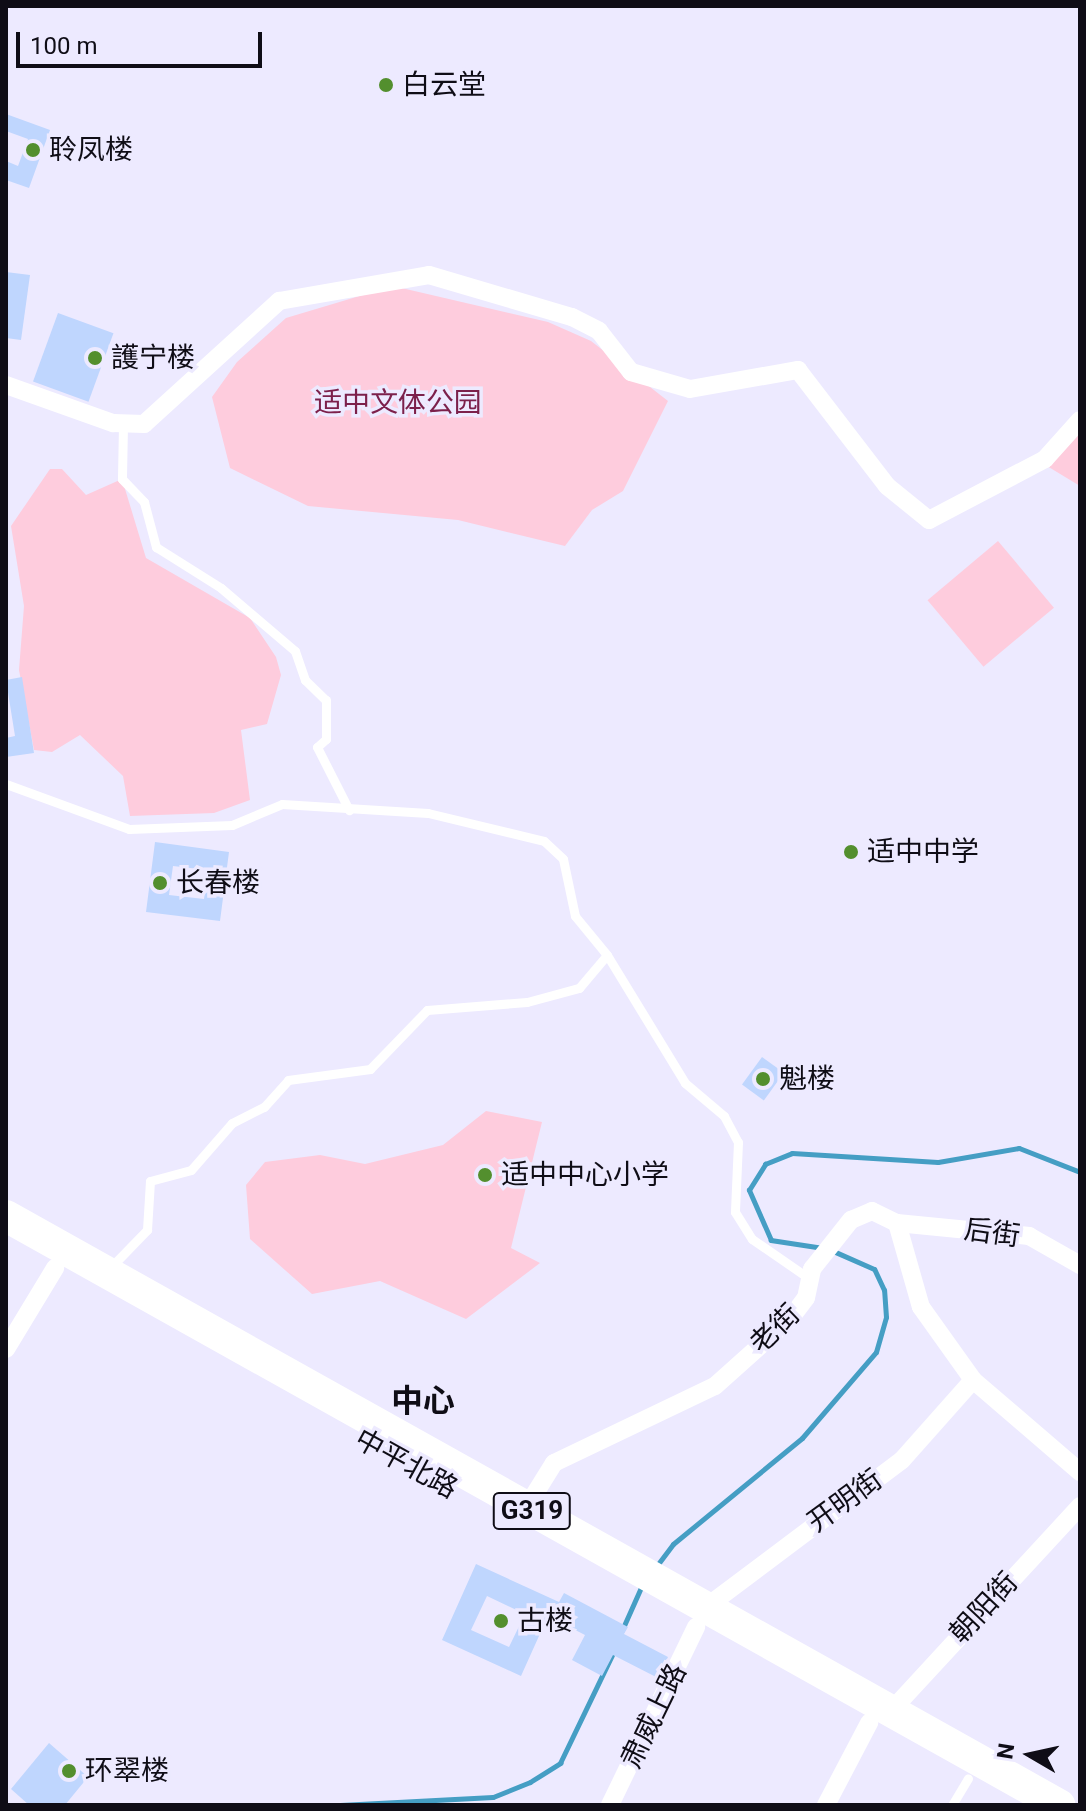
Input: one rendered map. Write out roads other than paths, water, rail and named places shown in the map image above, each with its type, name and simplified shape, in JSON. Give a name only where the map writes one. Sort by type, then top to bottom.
[{"type":"highway","name":"G319","points":[[6,1216],[526,1508],[701,1617],[880,1717],[1059,1805]]},
{"type":"highway","name":"中平北路","points":[[6,1241],[701,1617]]},
{"type":"highway","name":"G319","points":[[880,1717],[960,1792],[1016,1805]]},
{"type":"street","points":[[6,385],[123,425],[158,418],[279,301],[429,275],[572,317],[599,331],[631,372],[690,389],[798,370],[887,486],[929,520],[1045,459],[1080,420]]},
{"type":"street","name":"老街","points":[[526,1508],[554,1463],[715,1386],[790,1319],[810,1279],[851,1220],[872,1211],[897,1223]]},
{"type":"street","points":[[897,1223],[921,1307],[973,1380],[1080,1472]]},
{"type":"street","name":"后街","points":[[897,1223],[1029,1236],[1080,1265]]},
{"type":"street","points":[[6,1349],[55,1268]]},
{"type":"street","name":"开明街","points":[[701,1617],[902,1460],[973,1380]]},
{"type":"street","name":"朝阳街","points":[[826,1805],[880,1717],[1080,1506]]},
{"type":"street","name":"肃威上路","points":[[610,1805],[701,1617]]},
{"type":"lane","points":[[123,425],[122,479],[144,502],[156,547],[221,588],[295,651],[305,680],[326,700],[326,739],[317,747],[349,810]]},
{"type":"lane","points":[[6,784],[129,829],[232,825],[282,804],[428,813],[544,841],[563,859],[575,916],[607,955],[685,1083],[724,1116],[738,1142],[735,1212],[752,1239],[810,1279]]},
{"type":"lane","points":[[106,1272],[147,1230],[150,1181],[191,1170],[232,1123],[264,1107],[288,1080],[370,1069],[427,1010],[506,1005],[579,988],[607,955]]},
{"type":"waterway","points":[[823,1248],[771,1240],[749,1190],[765,1164],[792,1153],[938,1162],[1019,1148],[1080,1172]]},
{"type":"waterway","points":[[655,1568],[673,1544],[802,1438],[876,1352],[886,1317],[884,1290],[874,1269],[833,1251]]},
{"type":"waterway","points":[[622,1630],[642,1585]]},
{"type":"waterway","points":[[340,1805],[493,1797],[530,1782],[560,1763],[612,1655]]},
{"type":"place","name":"白云堂","points":[[386,85]]},
{"type":"place","name":"聆凤楼","points":[[33,150]]},
{"type":"place","name":"護宁楼","points":[[95,358]]},
{"type":"place","name":"适中中学","points":[[851,852]]},
{"type":"place","name":"长春楼","points":[[160,883]]},
{"type":"place","name":"魁楼","points":[[763,1079]]},
{"type":"place","name":"适中中心小学","points":[[485,1175]]},
{"type":"place","name":"古楼","points":[[501,1621]]},
{"type":"place","name":"环翠楼","points":[[69,1771]]},
{"type":"district","name":"中心","points":[[423,1401]]},
{"type":"park label","name":"适中文体公园","points":[[398,403]]}]
